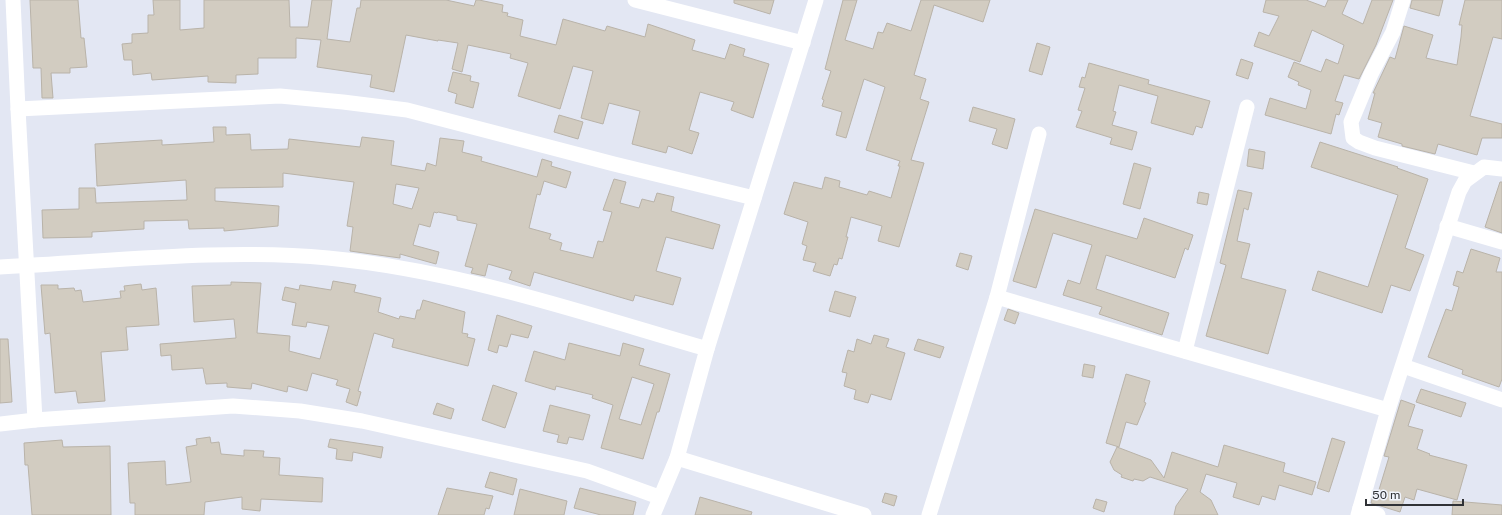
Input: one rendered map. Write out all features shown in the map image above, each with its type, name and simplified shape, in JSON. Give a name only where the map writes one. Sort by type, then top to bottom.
[{"type":"street","points":[[13,0],[35,420]]},
{"type":"street","points":[[635,0],[803,43]]},
{"type":"street","points":[[653,515],[659,497],[677,458],[707,349],[816,0]]},
{"type":"street","points":[[1403,0],[1393,32],[1371,74],[1351,122],[1353,138],[1375,148],[1474,173]]},
{"type":"street","points":[[18,109],[280,96],[343,102],[407,110],[614,164],[754,198]]},
{"type":"street","points":[[1185,351],[1247,107]]},
{"type":"street","points":[[929,515],[997,297],[1039,134]]},
{"type":"street","points":[[1378,515],[1359,512],[1388,410],[1459,192],[1465,181],[1484,167],[1502,169]]},
{"type":"street","points":[[1447,226],[1502,242]]},
{"type":"street","points":[[0,267],[165,257],[244,254],[328,258],[406,268],[496,289],[707,349]]},
{"type":"street","points":[[997,297],[1388,410]]},
{"type":"street","points":[[1403,366],[1502,400]]},
{"type":"street","points":[[0,424],[35,420],[233,406],[300,411],[370,423],[587,471],[659,497]]},
{"type":"street","points":[[677,458],[864,515]]},
{"type":"building","points":[[30,0],[78,0],[81,38],[84,38],[87,67],[70,68],[70,73],[51,73],[53,98],[42,98],[41,68],[33,68]]},
{"type":"building","points":[[153,0],[180,0],[180,30],[204,28],[204,0],[289,0],[290,27],[308,27],[312,0],[332,0],[327,39],[350,42],[357,8],[360,8],[361,0],[446,0],[474,6],[476,0],[479,0],[503,5],[502,12],[508,13],[507,16],[523,20],[520,36],[556,45],[563,19],[605,31],[607,26],[645,37],[648,24],[695,40],[692,50],[725,59],[730,44],[745,49],[743,56],[769,64],[753,118],[731,110],[734,102],[700,92],[689,130],[699,133],[692,154],[668,146],[666,153],[632,144],[640,111],[609,103],[603,124],[581,118],[593,71],[573,66],[560,109],[518,96],[528,63],[510,58],[511,54],[468,45],[462,72],[452,69],[458,43],[406,35],[394,92],[370,87],[372,75],[317,67],[321,40],[296,38],[296,58],[258,58],[258,74],[236,75],[236,83],[208,82],[208,76],[152,80],[151,73],[133,75],[132,60],[124,60],[122,44],[132,43],[132,34],[148,33],[148,15],[154,15]]},
{"type":"building","points":[[734,0],[774,0],[770,14],[734,3]]},
{"type":"building","points":[[843,0],[857,0],[845,40],[873,49],[878,32],[883,33],[887,23],[911,31],[921,0],[990,0],[983,22],[934,5],[914,75],[926,79],[920,99],[929,102],[911,160],[924,163],[899,247],[878,241],[882,226],[851,217],[846,237],[848,237],[842,259],[839,258],[837,265],[834,264],[830,276],[813,271],[816,263],[803,260],[807,246],[802,244],[808,222],[784,214],[794,182],[822,189],[825,177],[840,181],[839,187],[867,195],[869,191],[891,198],[900,166],[898,166],[900,161],[866,150],[885,87],[864,79],[846,138],[836,135],[842,112],[822,106],[824,100],[822,99],[831,71],[825,69]]},
{"type":"building","points":[[1266,0],[1306,0],[1325,7],[1328,0],[1348,0],[1342,14],[1363,24],[1372,0],[1393,0],[1376,45],[1359,79],[1344,75],[1335,101],[1343,103],[1339,115],[1336,114],[1331,134],[1265,115],[1270,98],[1306,109],[1311,90],[1298,85],[1299,82],[1288,77],[1294,62],[1321,72],[1326,59],[1338,64],[1344,45],[1312,30],[1300,62],[1254,46],[1259,32],[1269,36],[1279,16],[1263,12]]},
{"type":"building","points":[[1412,0],[1443,0],[1439,16],[1410,8]]},
{"type":"building","points":[[1465,0],[1502,0],[1502,39],[1493,37],[1470,116],[1502,124],[1502,138],[1482,138],[1477,155],[1438,144],[1435,154],[1402,146],[1402,144],[1378,137],[1382,123],[1368,119],[1375,93],[1373,93],[1390,57],[1395,59],[1404,26],[1433,35],[1426,58],[1457,65],[1462,25],[1459,25]]},
{"type":"building","points":[[1037,43],[1050,47],[1042,75],[1029,71]]},
{"type":"building","points":[[1241,59],[1253,63],[1248,79],[1236,75]]},
{"type":"building","points":[[1089,63],[1149,80],[1148,84],[1210,101],[1202,128],[1196,126],[1193,135],[1151,123],[1158,96],[1119,85],[1113,111],[1116,112],[1112,125],[1137,132],[1132,150],[1110,144],[1112,138],[1076,127],[1082,111],[1078,110],[1085,88],[1079,87],[1082,77],[1085,78]]},
{"type":"building","points":[[453,72],[471,76],[470,81],[479,83],[473,108],[455,103],[457,94],[448,91]]},
{"type":"building","points":[[973,107],[1015,119],[1007,149],[992,144],[997,129],[969,121]]},
{"type":"building","points":[[559,115],[583,122],[578,139],[554,132]]},
{"type":"building","points":[[213,127],[226,127],[226,135],[250,134],[251,150],[288,149],[289,139],[360,147],[362,137],[394,141],[391,165],[425,171],[427,163],[436,166],[440,138],[464,141],[462,152],[482,157],[481,161],[537,177],[542,159],[552,162],[551,166],[571,172],[566,188],[544,181],[540,195],[537,194],[529,228],[551,234],[549,239],[562,243],[560,250],[593,258],[598,241],[603,242],[612,212],[603,210],[614,179],[626,182],[620,203],[639,208],[642,199],[654,202],[657,193],[674,197],[671,211],[720,225],[713,249],[666,237],[656,271],[681,278],[673,305],[635,295],[633,301],[534,272],[530,286],[509,279],[512,271],[488,264],[485,276],[471,273],[473,268],[465,266],[477,224],[457,220],[457,216],[438,212],[434,212],[430,227],[419,224],[413,245],[439,252],[436,264],[400,254],[400,258],[350,251],[353,227],[347,226],[354,182],[283,173],[283,187],[215,188],[215,201],[279,206],[278,226],[224,231],[224,228],[189,229],[188,220],[144,221],[144,229],[92,232],[92,237],[43,238],[42,210],[79,209],[79,188],[95,188],[96,203],[187,200],[186,180],[97,186],[95,144],[162,140],[162,145],[214,142]],"holes":[[[396,184],[419,188],[412,209],[393,204]]]},
{"type":"building","points":[[1320,142],[1398,167],[1397,168],[1428,179],[1405,248],[1424,255],[1410,291],[1391,285],[1382,313],[1312,290],[1318,271],[1368,287],[1398,195],[1311,167]]},
{"type":"building","points":[[1249,149],[1265,152],[1263,169],[1247,166]]},
{"type":"building","points":[[1134,163],[1151,168],[1140,209],[1123,204]]},
{"type":"building","points":[[1500,182],[1502,182],[1502,233],[1485,227]]},
{"type":"building","points":[[1238,190],[1252,193],[1248,210],[1244,208],[1237,241],[1250,244],[1241,278],[1286,290],[1268,354],[1206,336],[1226,265],[1220,263]]},
{"type":"building","points":[[1199,192],[1209,194],[1207,205],[1197,203]]},
{"type":"building","points":[[1035,209],[1137,239],[1144,218],[1193,235],[1188,250],[1185,248],[1175,278],[1106,255],[1096,289],[1169,313],[1162,335],[1099,314],[1102,307],[1063,295],[1068,280],[1080,284],[1092,245],[1053,233],[1036,288],[1013,281]]},
{"type":"building","points":[[1471,249],[1500,258],[1496,272],[1502,272],[1502,379],[1499,387],[1462,374],[1463,370],[1428,357],[1446,309],[1452,311],[1459,287],[1453,285],[1457,271],[1463,273]]},
{"type":"building","points":[[960,253],[972,256],[968,270],[956,266]]},
{"type":"building","points":[[333,281],[356,285],[354,292],[381,298],[378,312],[399,319],[400,316],[415,319],[417,310],[420,310],[423,300],[465,312],[462,333],[468,334],[467,337],[475,339],[468,366],[392,347],[394,339],[374,333],[358,391],[361,392],[357,406],[346,402],[350,389],[336,385],[338,380],[312,373],[307,391],[288,386],[287,392],[252,383],[251,389],[227,387],[227,383],[206,384],[203,368],[172,370],[171,355],[161,356],[160,344],[236,338],[234,319],[194,322],[192,286],[231,285],[231,282],[261,283],[257,333],[290,336],[289,351],[320,359],[329,326],[307,322],[306,327],[292,325],[296,303],[282,300],[285,287],[299,290],[300,285],[331,290]]},
{"type":"building","points":[[141,284],[142,290],[156,288],[159,325],[126,327],[128,350],[101,352],[105,401],[78,403],[76,391],[55,393],[50,333],[45,334],[41,285],[58,285],[58,289],[74,288],[75,291],[81,290],[83,302],[121,298],[120,291],[125,291],[124,286]]},
{"type":"building","points":[[835,291],[856,297],[850,317],[829,311]]},
{"type":"building","points":[[1008,309],[1019,313],[1015,324],[1004,320]]},
{"type":"building","points":[[497,315],[532,326],[528,338],[511,334],[507,347],[499,345],[497,353],[488,350]]},
{"type":"building","points":[[874,335],[889,339],[886,347],[905,353],[891,400],[871,394],[868,403],[854,399],[856,390],[844,386],[847,373],[842,372],[848,350],[854,352],[857,339],[871,344]]},
{"type":"building","points":[[0,339],[8,339],[12,402],[0,403]]},
{"type":"building","points":[[918,339],[944,347],[940,358],[914,350]]},
{"type":"building","points":[[569,343],[620,356],[623,343],[644,349],[639,365],[670,374],[643,459],[601,448],[613,405],[592,398],[593,395],[556,386],[555,390],[525,381],[534,351],[565,360]],"holes":[[[632,377],[654,384],[641,425],[619,419]]]},
{"type":"building","points":[[1084,364],[1095,366],[1093,378],[1082,376]]},
{"type":"building","points":[[1126,374],[1150,381],[1144,402],[1146,403],[1137,425],[1126,422],[1119,447],[1106,443]]},
{"type":"building","points":[[493,385],[517,393],[505,428],[482,420]]},
{"type":"building","points":[[1421,389],[1466,403],[1461,417],[1416,402]]},
{"type":"building","points":[[1401,400],[1415,405],[1408,426],[1423,430],[1417,449],[1430,454],[1429,455],[1467,465],[1457,500],[1417,489],[1414,500],[1405,497],[1400,512],[1371,503],[1374,492],[1378,493],[1389,457],[1384,456]]},
{"type":"building","points":[[437,403],[454,409],[451,419],[433,414]]},
{"type":"building","points":[[550,405],[590,415],[583,440],[569,437],[567,444],[557,442],[559,435],[543,431]]},
{"type":"building","points":[[210,437],[211,443],[219,442],[221,454],[244,456],[244,450],[264,451],[263,457],[280,458],[279,475],[323,478],[322,502],[261,499],[260,511],[242,509],[242,497],[205,502],[204,515],[135,515],[135,503],[130,503],[128,463],[165,461],[166,485],[191,482],[186,447],[197,445],[196,439]]},
{"type":"building","points":[[1332,438],[1345,442],[1329,492],[1317,488]]},
{"type":"building","points":[[330,439],[383,447],[381,458],[353,452],[352,461],[336,459],[337,449],[328,447]]},
{"type":"building","points":[[62,440],[63,447],[110,446],[111,515],[32,515],[28,465],[25,465],[24,443]]},
{"type":"building","points":[[1224,445],[1285,463],[1283,472],[1316,482],[1312,495],[1279,485],[1275,500],[1262,496],[1259,505],[1233,497],[1237,483],[1206,474],[1200,492],[1211,500],[1218,515],[1174,515],[1176,506],[1188,489],[1150,477],[1143,481],[1134,479],[1133,481],[1121,477],[1122,475],[1114,470],[1110,462],[1117,447],[1151,460],[1164,478],[1172,452],[1218,467]]},
{"type":"building","points":[[490,472],[517,479],[513,495],[485,487]]},
{"type":"building","points":[[447,488],[493,496],[489,509],[486,508],[484,515],[438,515]]},
{"type":"building","points":[[580,488],[636,502],[633,515],[601,515],[574,508]]},
{"type":"building","points":[[520,489],[567,501],[564,515],[514,515]]},
{"type":"building","points":[[885,493],[897,496],[894,506],[882,502]]},
{"type":"building","points":[[700,497],[752,512],[751,515],[695,515]]},
{"type":"building","points":[[1096,499],[1107,502],[1104,512],[1093,508]]},
{"type":"building","points":[[1453,501],[1502,505],[1502,515],[1452,515]]}]
